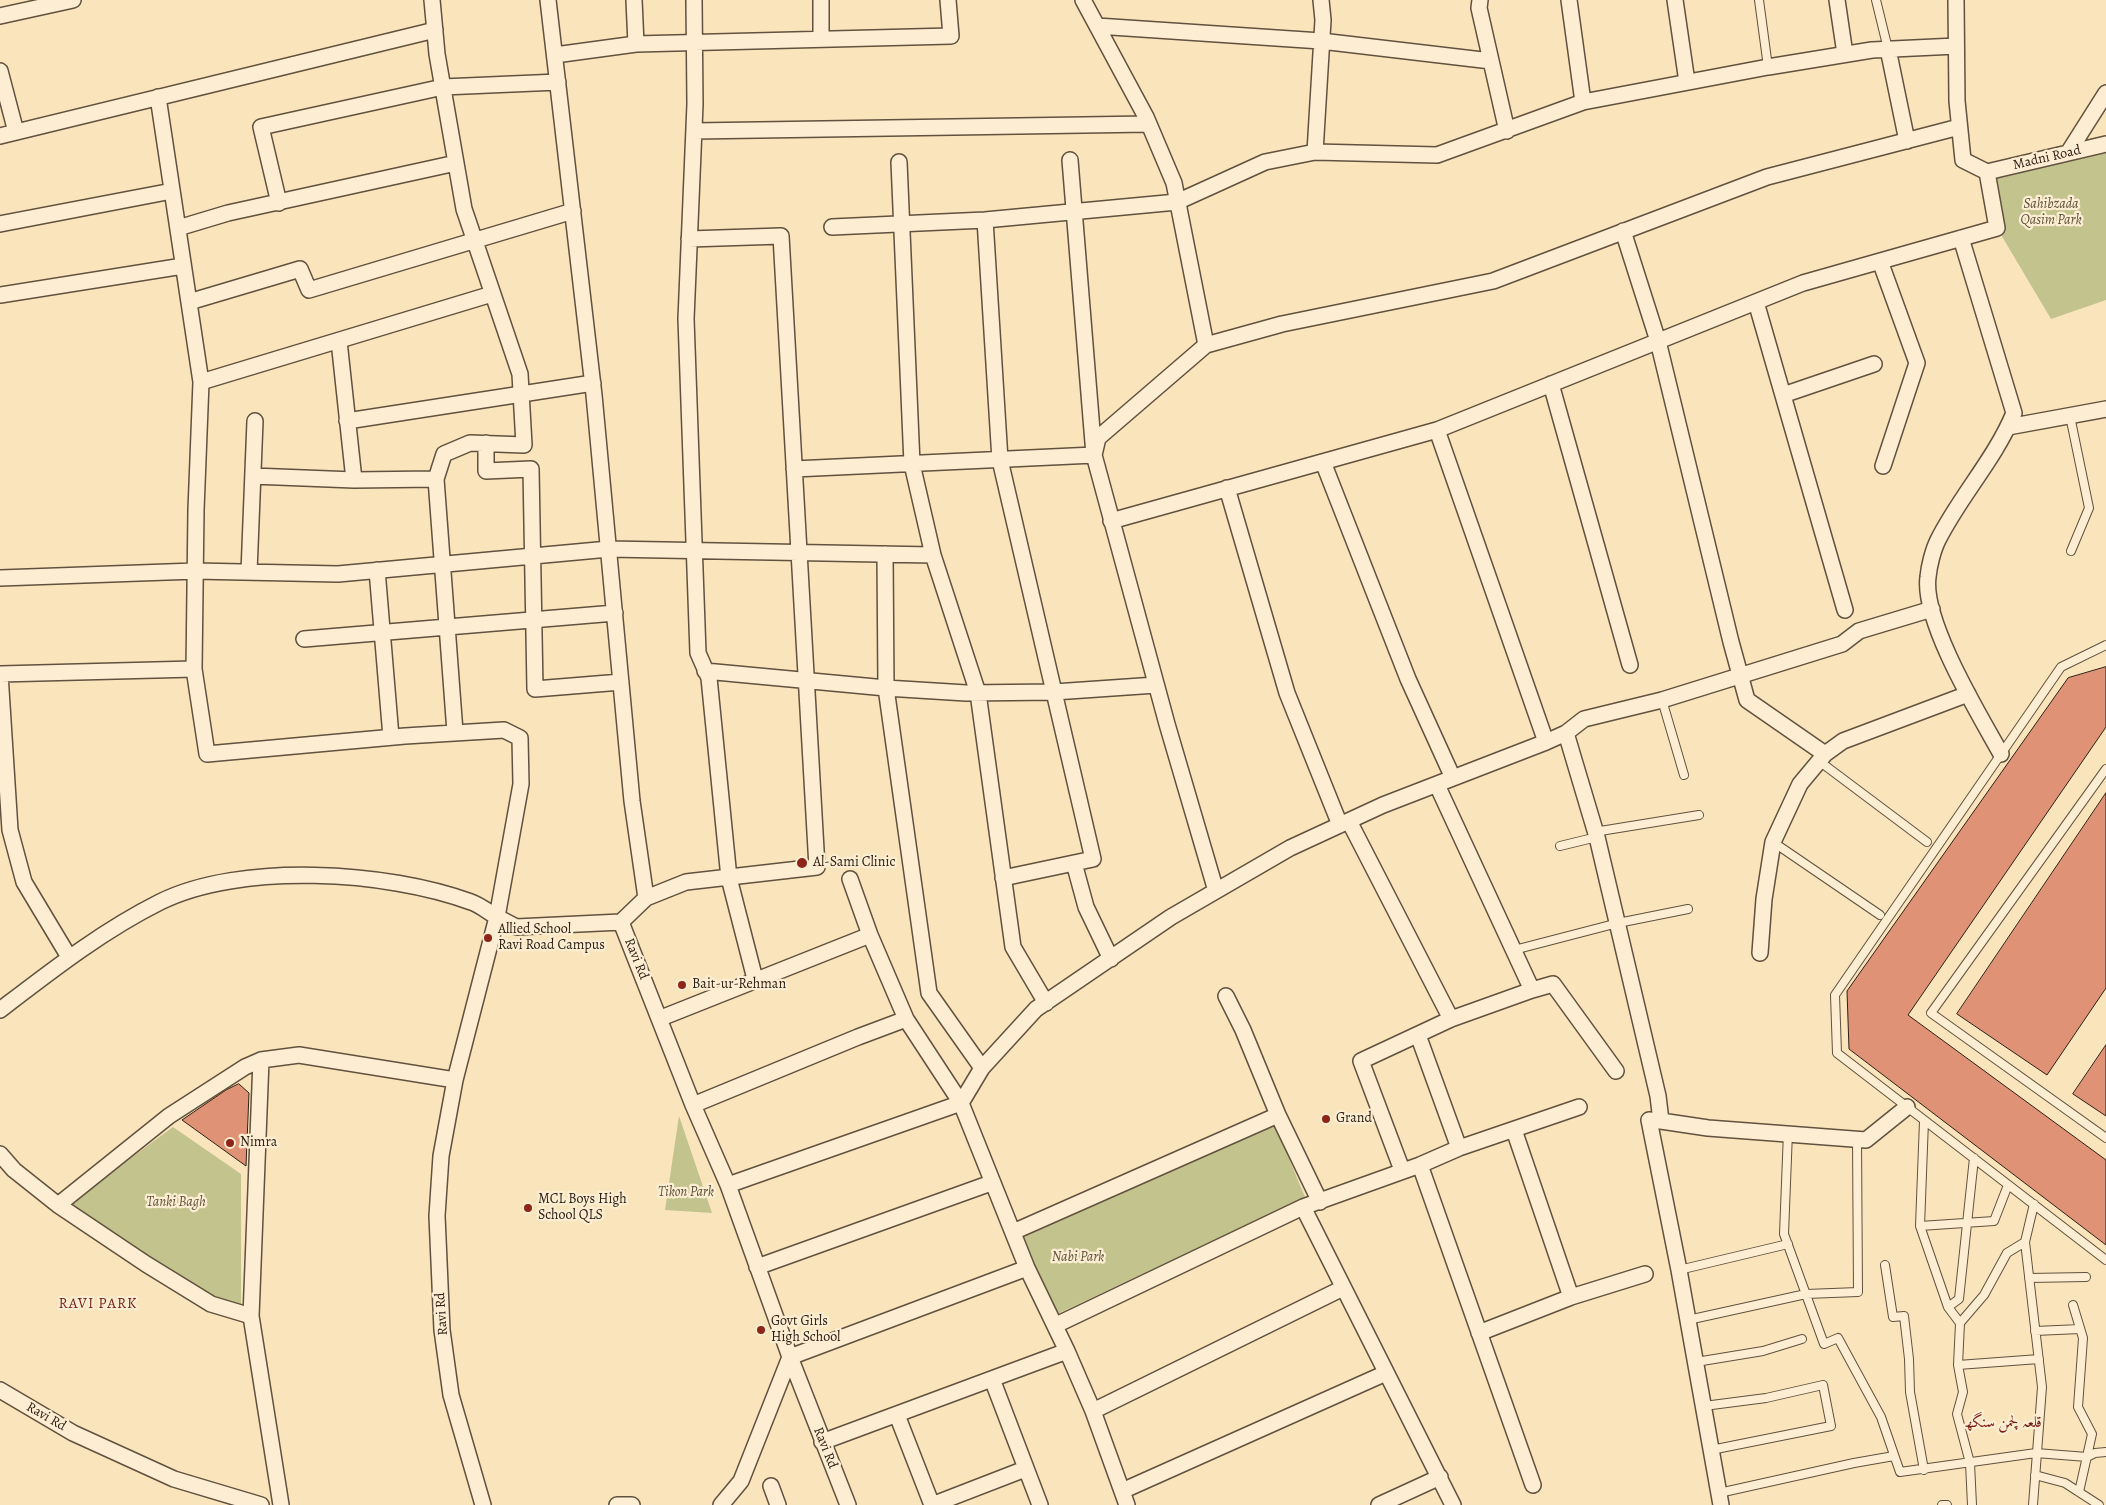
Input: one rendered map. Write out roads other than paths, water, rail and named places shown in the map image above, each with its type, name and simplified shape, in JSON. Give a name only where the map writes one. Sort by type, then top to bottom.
[{"type":"street","points":[[0,16],[73,0]]},
{"type":"street","points":[[432,0],[443,87],[464,209],[520,374],[524,445],[470,442],[444,454],[436,479],[455,732]]},
{"type":"street","points":[[548,0],[593,383],[632,801],[646,898]]},
{"type":"street","points":[[634,0],[636,44]]},
{"type":"street","points":[[694,0],[694,130],[686,320],[698,653],[709,678],[729,878],[755,979]]},
{"type":"street","points":[[821,0],[821,39]]},
{"type":"street","points":[[554,55],[636,44],[951,36],[948,0]]},
{"type":"street","points":[[1083,0],[1148,124],[1174,184],[1206,345]]},
{"type":"street","points":[[1315,152],[1322,0]]},
{"type":"street","points":[[1480,0],[1479,8],[1507,130]]},
{"type":"street","points":[[1569,0],[1583,102]]},
{"type":"street","points":[[1675,0],[1688,82]]},
{"type":"street","points":[[1838,0],[1845,54]]},
{"type":"street","points":[[1111,521],[1437,430],[1803,283],[1997,228],[1987,172],[1962,160],[1959,127],[1956,0]]},
{"type":"street","points":[[1097,26],[1321,41],[1491,61]]},
{"type":"street","points":[[0,136],[435,30]]},
{"type":"street","points":[[832,227],[985,220],[1177,202],[1265,162],[1315,152],[1437,155],[1583,102],[1845,54],[1888,49],[1956,46]]},
{"type":"street","points":[[1888,49],[1908,141]]},
{"type":"street","points":[[0,71],[16,132]]},
{"type":"street","points":[[279,203],[262,127],[443,87],[558,82]]},
{"type":"street","points":[[2068,153],[2106,93]]},
{"type":"street","points":[[0,1010],[69,957],[161,902],[204,886],[245,877],[358,877],[424,888],[472,902],[496,918],[522,784],[520,738],[504,730],[391,737],[207,754],[194,669],[201,382],[158,97]]},
{"type":"street","points":[[694,130],[1148,124]]},
{"type":"street","points":[[1094,455],[1098,438],[1206,345],[1282,324],[1493,280],[1767,177],[1959,127]]},
{"type":"street","name":"Madni Road","points":[[1987,172],[2106,144]]},
{"type":"street","points":[[1070,160],[1094,455],[1156,685],[1216,891]]},
{"type":"street","points":[[899,162],[912,464],[933,555],[978,693],[1013,947],[1046,1003]]},
{"type":"street","points":[[178,228],[228,213],[456,163]]},
{"type":"street","points":[[0,224],[172,191]]},
{"type":"street","points":[[189,302],[300,270],[309,290],[573,210]]},
{"type":"street","points":[[985,220],[1000,460],[1094,859],[1003,878]]},
{"type":"street","points":[[1623,231],[1658,341],[1747,700],[1822,758]]},
{"type":"street","points":[[621,922],[646,898],[686,882],[817,867],[781,236],[689,239]]},
{"type":"street","points":[[1961,238],[2014,413],[2008,428],[1938,541],[1927,578],[1932,609],[1958,676],[2001,754]]},
{"type":"street","points":[[1880,261],[1917,363],[1883,466]]},
{"type":"street","points":[[0,295],[183,266]]},
{"type":"street","points":[[201,382],[339,342],[492,294]]},
{"type":"street","points":[[1756,302],[1845,610]]},
{"type":"street","points":[[339,342],[354,480]]},
{"type":"street","points":[[1783,395],[1874,364]]},
{"type":"street","points":[[348,421],[593,383]]},
{"type":"street","points":[[1551,384],[1630,665]]},
{"type":"street","points":[[2008,428],[2106,409]]},
{"type":"street","points":[[249,572],[255,420]]},
{"type":"street","points":[[1437,430],[1546,742]]},
{"type":"street","points":[[486,443],[486,471],[531,469],[536,688],[621,682]]},
{"type":"street","points":[[794,470],[1094,455]]},
{"type":"street","points":[[1323,462],[1408,679],[1453,778]]},
{"type":"street","points":[[254,476],[354,480],[436,479]]},
{"type":"street","points":[[1228,488],[1287,693],[1345,823],[1451,1019]]},
{"type":"street","points":[[0,578],[195,571],[338,574],[609,549],[933,555]]},
{"type":"street","points":[[885,554],[886,688],[929,993],[982,1068]]},
{"type":"street","points":[[377,570],[391,737]]},
{"type":"street","points":[[728,1185],[960,1103],[982,1068],[1036,1009],[1171,917],[1290,848],[1437,784],[1546,742],[1566,733],[1584,719],[1662,700],[1842,644],[1859,631],[1932,609]]},
{"type":"street","points":[[304,639],[615,613]]},
{"type":"street","points":[[69,957],[24,882],[10,830],[0,674],[194,669]]},
{"type":"street","points":[[705,671],[886,688],[978,693],[1054,692],[1156,685]]},
{"type":"street","points":[[1760,953],[1764,900],[1773,842],[1800,784],[1822,758],[1843,741],[1968,694]]},
{"type":"street","points":[[1566,733],[1596,835],[1618,923],[1661,1121]]},
{"type":"street","points":[[1437,784],[1532,990]]},
{"type":"street","points":[[1074,863],[1086,907],[1111,959]]},
{"type":"street","points":[[850,879],[870,935],[906,1019],[960,1103],[1027,1268],[1056,1325],[1093,1412],[1125,1498],[1386,1373]]},
{"type":"street","name":"Ravi Rd","points":[[483,1505],[451,1395],[442,1330],[437,1216],[441,1156],[454,1080],[496,918],[516,926],[621,922],[693,1105],[728,1185],[790,1357],[848,1505]]},
{"type":"street","points":[[660,1018],[870,935]]},
{"type":"street","points":[[1402,1170],[1361,1062],[1451,1019],[1553,984],[1616,1072]]},
{"type":"street","points":[[1226,996],[1243,1030],[1278,1114],[1320,1202]]},
{"type":"street","points":[[693,1105],[906,1019]]},
{"type":"street","points":[[1418,1035],[1458,1148]]},
{"type":"street","points":[[58,1205],[169,1116],[245,1067],[261,1060],[299,1056],[454,1080]]},
{"type":"street","points":[[261,1060],[251,1316],[281,1505]]},
{"type":"street","points":[[1056,1325],[1304,1207],[1420,1165],[1458,1148],[1579,1107]]},
{"type":"street","points":[[1720,1499],[1679,1270],[1649,1120],[1708,1128],[1788,1132],[1866,1140],[1907,1108]]},
{"type":"street","points":[[1013,1232],[1278,1114]]},
{"type":"street","points":[[1514,1130],[1571,1297]]},
{"type":"street","points":[[0,1154],[14,1170],[58,1205],[211,1304],[251,1316]]},
{"type":"street","points":[[1420,1165],[1533,1485]]},
{"type":"street","points":[[757,1267],[991,1183]]},
{"type":"street","points":[[1304,1207],[1453,1505]]},
{"type":"street","points":[[721,1505],[742,1481],[790,1357],[1027,1268]]},
{"type":"street","points":[[1478,1333],[1571,1297],[1645,1274]]},
{"type":"street","points":[[1093,1412],[1343,1288]]},
{"type":"street","points":[[822,1442],[1067,1351]]},
{"type":"street","points":[[992,1379],[1040,1505]]},
{"type":"street","name":"Ravi Rd","points":[[0,1390],[73,1433],[174,1479],[261,1505]]},
{"type":"street","points":[[897,1415],[932,1505],[1026,1469]]},
{"type":"street","points":[[1379,1505],[1440,1477]]},
{"type":"street","points":[[771,1486],[778,1505]]},
{"type":"street","points":[[617,1505],[632,1505]]},
{"type":"lane","points":[[1759,0],[1768,67]]},
{"type":"lane","points":[[1876,0],[1888,49]]},
{"type":"lane","points":[[2070,416],[2089,508],[2071,551]]},
{"type":"lane","points":[[2106,645],[2061,667],[1835,995],[1837,1053],[2106,1260]]},
{"type":"lane","points":[[1662,700],[1684,775]]},
{"type":"lane","points":[[1822,758],[1926,842]]},
{"type":"lane","points":[[2106,769],[1931,1013],[2106,1138]]},
{"type":"lane","points":[[1560,846],[1596,835],[1699,815]]},
{"type":"lane","points":[[1773,842],[1880,915]]},
{"type":"lane","points":[[1514,950],[1618,923],[1688,910]]},
{"type":"lane","points":[[1924,1120],[1920,1226],[1948,1307],[1960,1323]]},
{"type":"lane","points":[[1788,1132],[1784,1234],[1824,1344],[1838,1338],[1881,1417],[1900,1472],[2036,1453],[2087,1457],[2095,1453],[2106,1452]]},
{"type":"lane","points":[[1688,1320],[1806,1294],[1858,1292],[1857,1139]]},
{"type":"lane","points":[[1948,1307],[1959,1299],[1965,1223],[1974,1158]]},
{"type":"lane","points":[[1920,1226],[1994,1221],[2008,1185]]},
{"type":"lane","points":[[2033,1505],[2042,1387],[2025,1242],[2034,1204]]},
{"type":"lane","points":[[1972,1505],[1970,1463],[1957,1414],[1963,1392],[1958,1365],[1960,1323],[1984,1295],[2006,1253],[2025,1242]]},
{"type":"lane","points":[[1679,1270],[1788,1244]]},
{"type":"lane","points":[[1885,1265],[1893,1317],[1904,1316],[1909,1359],[1910,1392],[1924,1470]]},
{"type":"lane","points":[[2029,1278],[2086,1277]]},
{"type":"lane","points":[[2073,1305],[2083,1338],[2078,1407],[2092,1434],[2079,1492]]},
{"type":"lane","points":[[2035,1331],[2080,1329]]},
{"type":"lane","points":[[1696,1362],[1763,1351],[1802,1339]]},
{"type":"lane","points":[[1958,1365],[2039,1359]]},
{"type":"lane","points":[[1704,1406],[1766,1398],[1823,1385],[1831,1426],[1711,1450]]},
{"type":"lane","points":[[1720,1499],[1854,1463],[1894,1456]]},
{"type":"lane","points":[[2035,1475],[2065,1483],[2099,1505]]},
{"type":"lane","points":[[1942,1505],[1947,1505]]},
{"type":"place","name":"Al-Sami Clinic","points":[[802,863]]},
{"type":"place","name":"Allied School Ravi Road Campus","points":[[488,938]]},
{"type":"place","name":"Bait-ur-Rehman","points":[[682,985]]},
{"type":"place","name":"Grand","points":[[1326,1119]]},
{"type":"place","name":"Nimra","points":[[230,1143]]},
{"type":"place","name":"MCL Boys High School QLS","points":[[528,1208]]},
{"type":"place","name":"Govt Girls High School","points":[[761,1330]]},
{"type":"district","name":"RAVI PARK","points":[[98,1304]]},
{"type":"district","name":"قلعہ لچمن سنگھ","points":[[2003,1423]]},
{"type":"park label","name":"Sahibzada Qasim Park","points":[[2051,214]]},
{"type":"park label","name":"Tikon Park","points":[[686,1193]]},
{"type":"park label","name":"Tanki Bagh","points":[[176,1203]]},
{"type":"park label","name":"Nabi Park","points":[[1078,1258]]}]
